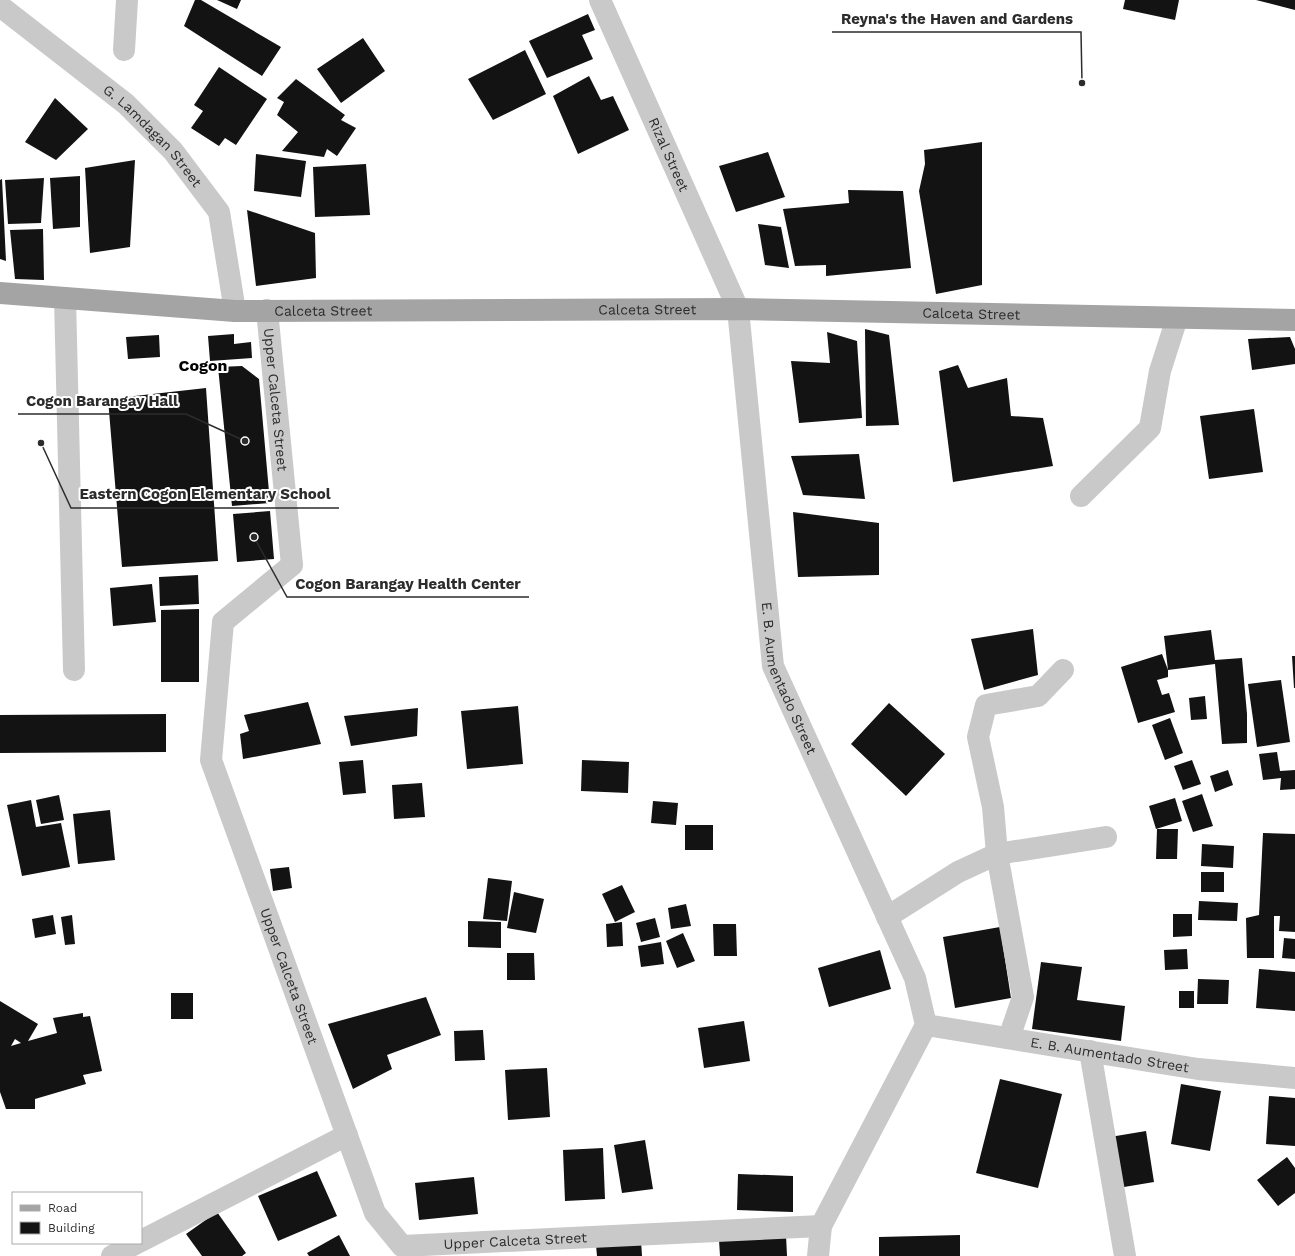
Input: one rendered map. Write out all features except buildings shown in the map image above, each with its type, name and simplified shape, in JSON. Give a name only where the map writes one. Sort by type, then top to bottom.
[{"type":"main road","name":"Calceta Street","points":[[0,293],[235,311],[738,309],[1295,320]]},
{"type":"street","points":[[124,50],[127,0]]},
{"type":"street","name":"Rizal Street","points":[[600,0],[738,309]]},
{"type":"street","name":"G. Lamdagan Street","points":[[0,6],[126,104],[178,157],[219,212],[235,311]]},
{"type":"street","points":[[65,298],[74,670]]},
{"type":"street","name":"E. B. Aumentado Street","points":[[738,309],[773,666],[915,978],[926,1025],[1198,1069],[1295,1078]]},
{"type":"street","name":"Upper Calceta Street","points":[[267,310],[292,565],[222,622],[211,760],[375,1213],[402,1246],[821,1226]]},
{"type":"street","points":[[1081,496],[1150,428],[1160,371],[1177,318]]},
{"type":"street","points":[[1009,1038],[1023,997],[997,854],[993,807],[978,737],[986,705],[1038,696],[1063,670]]},
{"type":"street","points":[[887,917],[958,872],[997,854],[1106,837]]},
{"type":"street","points":[[818,1256],[821,1226],[926,1025]]},
{"type":"street","points":[[1090,1051],[1124,1256]]},
{"type":"street","points":[[142,1240],[347,1135]]},
{"type":"street","points":[[112,1256],[135,1244]]},
{"type":"place","name":"Reyna's the Haven and Gardens","points":[[1082,83]]},
{"type":"place","name":"Cogon Barangay Hall","points":[[245,441]]},
{"type":"place","name":"Eastern Cogon Elementary School","points":[[41,443]]},
{"type":"place","name":"Cogon Barangay Health Center","points":[[254,537]]},
{"type":"district","name":"Cogon","points":[[203,365]]}]
